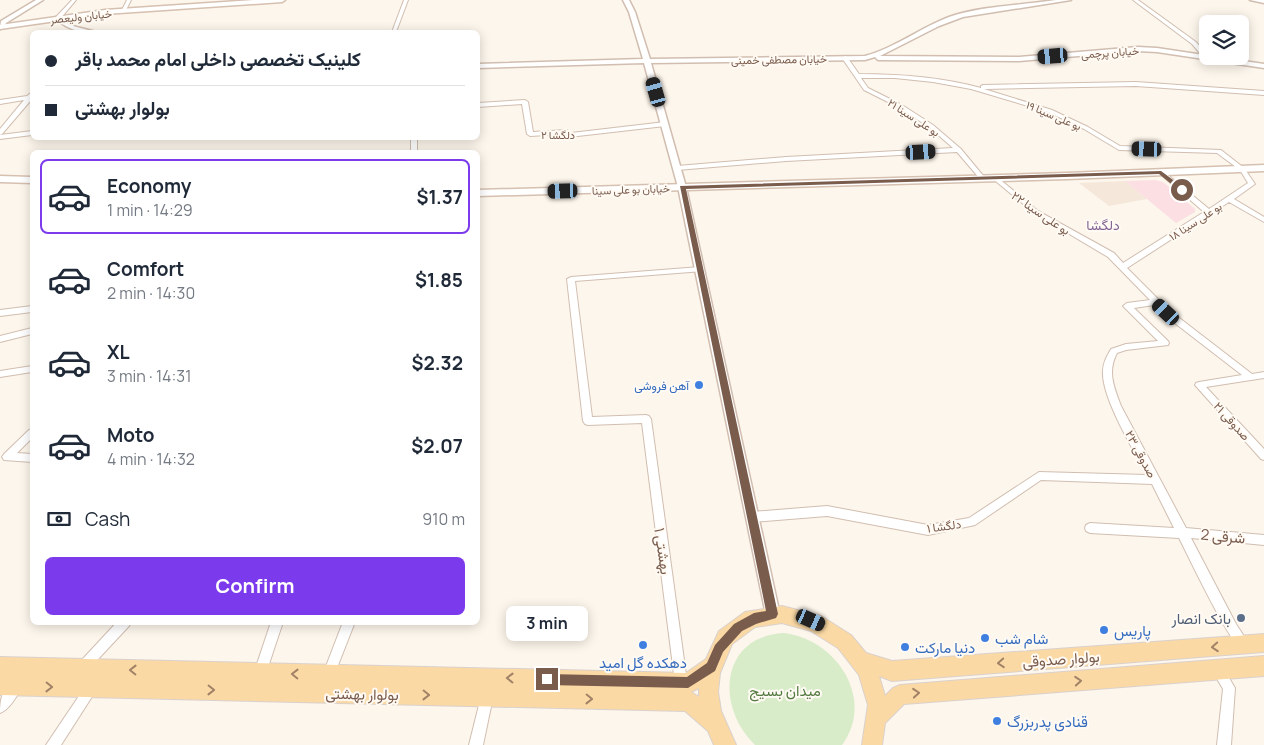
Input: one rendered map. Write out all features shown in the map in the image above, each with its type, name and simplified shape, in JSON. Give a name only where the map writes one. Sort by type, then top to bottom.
[{"type":"main road","name":"خیابان ولیعصر","points":[[1,27],[58,18],[123,11],[282,0]]},
{"type":"main road","name":"خیابان بو علی سینا","points":[[480,192],[995,178],[1264,168]]},
{"type":"main road","points":[[0,179],[30,180]]},
{"type":"main road","points":[[722,739],[709,697],[711,667],[719,649],[730,633],[754,619],[772,614],[801,617],[820,624],[842,640],[860,661],[872,688],[877,718],[872,745]]},
{"type":"main road","name":"بولوار صدوقی","points":[[860,661],[892,671],[1264,643]]},
{"type":"main road","name":"بولوار صدوقی","points":[[877,718],[900,695],[1264,666]]},
{"type":"main road","name":"بولوار بهشتی","points":[[0,667],[688,683],[711,667]]},
{"type":"main road","name":"بولوار بهشتی","points":[[8,686],[689,701],[722,739]]},
{"type":"street","points":[[1,27],[3,22],[40,0]]},
{"type":"street","points":[[74,0],[58,18],[68,26],[85,30]]},
{"type":"street","points":[[123,11],[129,0]]},
{"type":"street","points":[[395,30],[406,0]]},
{"type":"street","points":[[626,0],[632,12],[647,61],[682,187],[772,614]]},
{"type":"street","name":"خیابان مصطفی خمینی","points":[[480,66],[647,61],[866,58],[883,54],[945,20],[962,15],[1068,0]]},
{"type":"street","points":[[1134,0],[1194,43],[1199,49]]},
{"type":"street","points":[[1253,0],[1264,1]]},
{"type":"street","name":"خیابان پرچمی","points":[[866,58],[1019,59],[1138,49],[1199,57]]},
{"type":"street","name":"بو علی سینا ۲۱","points":[[846,58],[866,89],[916,116],[959,150],[983,178]]},
{"type":"street","name":"خیابان پرچمی","points":[[1249,65],[1263,67]]},
{"type":"street","name":"بو علی سینا ۱۹","points":[[857,76],[904,77],[972,87],[1050,111],[1086,128],[1119,148],[1218,150],[1242,169]]},
{"type":"street","points":[[972,87],[1136,84],[1264,93]]},
{"type":"street","points":[[0,102],[30,96]]},
{"type":"street","points":[[0,135],[30,98]]},
{"type":"street","name":"دلگشا ۲","points":[[480,104],[525,102],[530,134],[567,132],[569,135],[665,124]]},
{"type":"street","points":[[0,135],[30,133]]},
{"type":"street","points":[[677,168],[786,159],[959,150]]},
{"type":"street","name":"بو علی سینا ۱۸","points":[[1122,267],[1252,184],[1242,169]]},
{"type":"street","points":[[1161,172],[1209,212]]},
{"type":"street","name":"بو علی سینا ۲۲","points":[[995,178],[1036,212],[1111,255],[1154,302],[1188,331],[1250,377]]},
{"type":"street","points":[[1230,199],[1264,220]]},
{"type":"street","name":"بهشتی ۱","points":[[681,682],[646,419],[588,421],[571,279],[700,269]]},
{"type":"street","name":"صدوقی ۲۳","points":[[1154,302],[1127,306],[1165,343],[1126,347],[1114,351],[1108,361],[1106,374],[1116,406],[1232,628],[1243,644]]},
{"type":"street","points":[[0,313],[30,309]]},
{"type":"street","points":[[0,338],[30,331]]},
{"type":"street","points":[[0,374],[30,369]]},
{"type":"street","points":[[1250,377],[1264,375]]},
{"type":"street","name":"صدوقی ۲۱","points":[[1250,377],[1199,385],[1264,456]]},
{"type":"street","points":[[30,435],[7,457],[30,458]]},
{"type":"street","name":"دلگشا ۱","points":[[752,517],[828,511],[928,530],[971,522],[1039,476],[1155,480]]},
{"type":"street","name":"شرقی 2","points":[[1090,528],[1264,540]]},
{"type":"street","points":[[81,669],[121,625]]},
{"type":"street","points":[[260,673],[276,625]]},
{"type":"street","points":[[329,674],[348,625]]},
{"type":"street","points":[[1218,670],[1229,688],[1224,745]]},
{"type":"street","points":[[0,707],[8,686]]},
{"type":"street","points":[[53,745],[91,688]]},
{"type":"street","points":[[476,745],[487,697]]},
{"type":"shaded area","points":[[1155,180],[1163,182],[1195,209],[1195,212],[1176,223],[1125,181]]},
{"type":"shaded area","points":[[1125,181],[1147,199],[1109,206],[1079,183]]},
{"type":"green space","name":"میدان بسیج","points":[[784,633],[803,638],[820,647],[834,659],[845,674],[852,691],[855,709],[851,727],[842,745],[755,745],[742,729],[734,712],[730,694],[730,676],[736,660],[747,646],[763,637]]},
{"type":"place","name":"آهن فروشی","points":[[699,385]]},
{"type":"place","name":"بانک انصار","points":[[1241,618]]},
{"type":"place","name":"پاریس","points":[[1104,630]]},
{"type":"place","name":"شام شب","points":[[985,638]]},
{"type":"place","name":"دهکده گل امید","points":[[643,645]]},
{"type":"place","name":"دنیا مارکت","points":[[905,647]]},
{"type":"place","name":"قنادی پدربزرگ","points":[[997,721]]},
{"type":"district","name":"دلگشا","points":[[1103,224]]},
{"type":"route","points":[[547,679],[688,683],[711,667],[714,657],[730,633],[754,619],[772,614],[682,187],[1161,172],[1182,190]]}]
